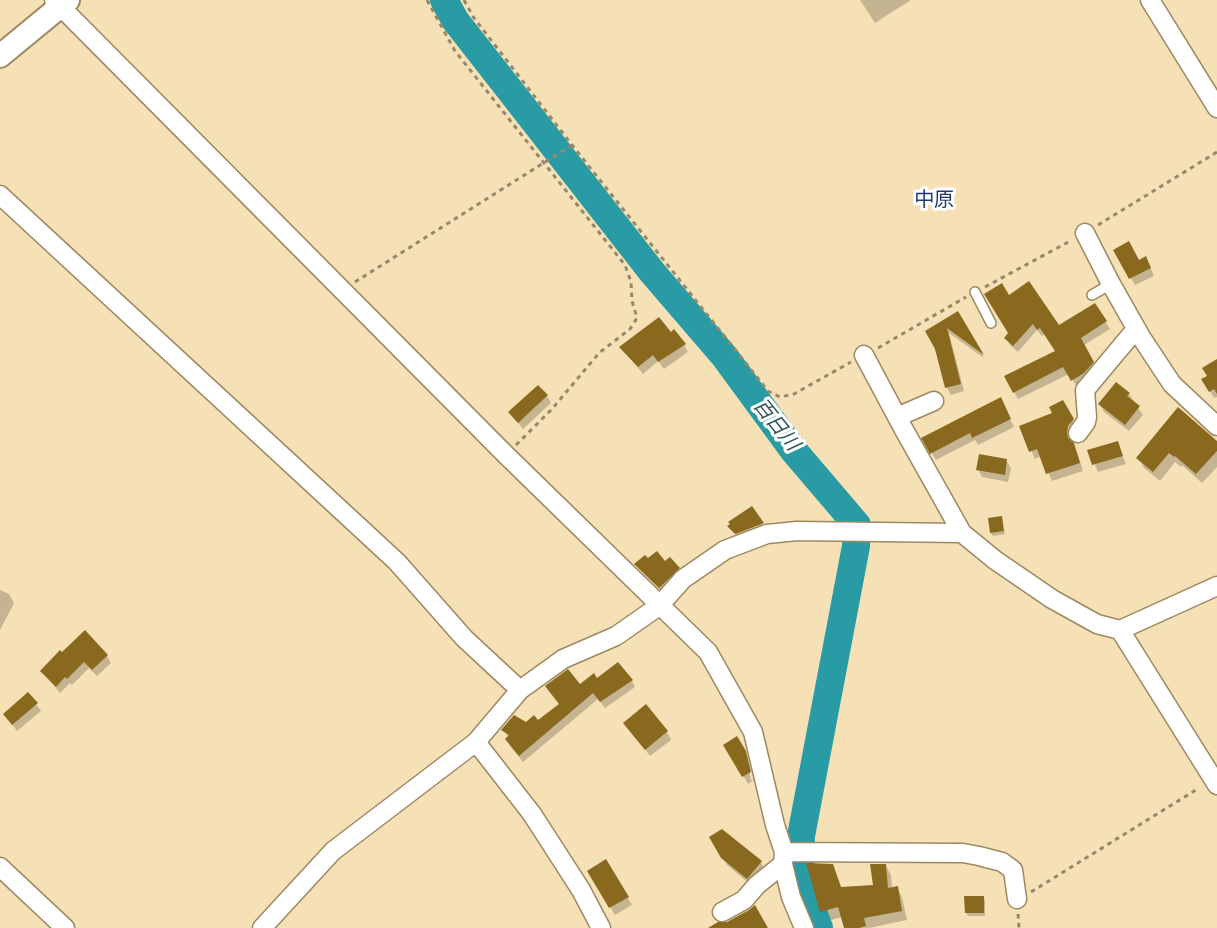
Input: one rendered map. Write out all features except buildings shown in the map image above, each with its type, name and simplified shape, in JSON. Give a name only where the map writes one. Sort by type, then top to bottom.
[{"type":"street","points":[[1150,0],[1217,108]]},
{"type":"street","points":[[0,56],[60,2],[341,291],[708,652],[737,718],[753,732],[775,825],[793,854],[792,897],[804,928]]},
{"type":"street","points":[[0,195],[397,562],[464,638],[520,690]]},
{"type":"street","points":[[1085,233],[1136,329],[1172,384],[1217,426]]},
{"type":"street","points":[[1078,433],[1087,417],[1085,390],[1136,329]]},
{"type":"street","points":[[864,355],[962,533],[995,560],[1052,599],[1097,624],[1120,630],[1217,586]]},
{"type":"street","points":[[897,417],[934,401]]},
{"type":"street","points":[[262,928],[333,851],[476,742],[520,690],[562,659],[616,636],[659,606],[683,579],[712,558],[738,544],[767,534],[797,531],[962,533]]},
{"type":"street","points":[[1120,630],[1216,780]]},
{"type":"street","points":[[476,742],[532,814],[601,928]]},
{"type":"street","points":[[722,912],[744,900],[757,885],[793,854],[963,853],[979,856],[1002,862],[1013,870],[1017,899]]},
{"type":"street","points":[[0,867],[65,928]]},
{"type":"lane","points":[[1092,295],[1111,284]]},
{"type":"lane","points":[[975,292],[991,323]]},
{"type":"path","points":[[427,0],[455,51],[625,265],[631,282],[632,301],[637,318],[630,329],[599,353],[552,409],[506,455]]},
{"type":"path","points":[[464,0],[474,18],[572,145],[768,391],[780,397],[794,394],[1085,233],[1217,152]]},
{"type":"path","points":[[341,291],[572,145]]},
{"type":"path","points":[[1019,928],[1017,899],[1216,780]]},
{"type":"waterway","name":"百日川","points":[[444,0],[455,20],[652,272],[725,357],[794,451],[857,525],[856,546],[801,836],[800,862],[804,888],[819,928]]},
{"type":"district","name":"中原","points":[[934,200]]}]
